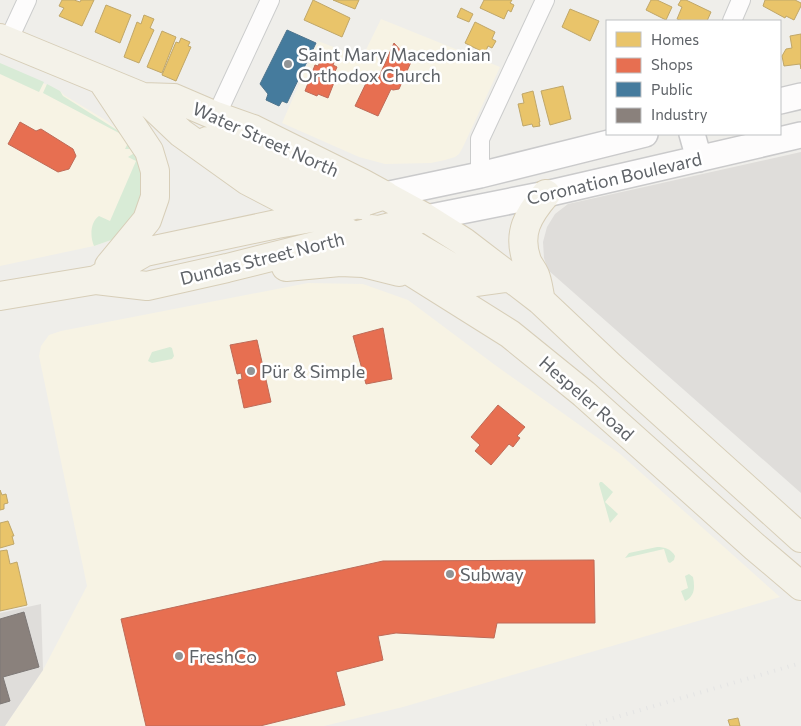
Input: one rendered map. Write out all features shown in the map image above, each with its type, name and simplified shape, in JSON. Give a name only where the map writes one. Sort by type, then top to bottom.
[{"type":"main road","name":"Water Street North","points":[[4,40],[102,82],[143,97],[174,98],[253,129],[321,161],[426,218]]},
{"type":"main road","points":[[96,280],[147,220],[155,197],[156,171],[149,151],[102,82]]},
{"type":"main road","points":[[781,101],[801,96]]},
{"type":"main road","name":"Water Street North","points":[[143,97],[181,133],[248,181],[317,217],[365,233]]},
{"type":"main road","points":[[181,133],[248,155],[330,196],[355,204],[426,218],[464,242],[541,301],[590,348],[801,538]]},
{"type":"main road","name":"Coronation Boulevard","points":[[385,195],[480,175],[641,135]]},
{"type":"main road","points":[[692,135],[699,159]]},
{"type":"main road","name":"Coronation Boulevard","points":[[426,218],[546,194],[801,135]]},
{"type":"main road","points":[[541,301],[536,275],[528,262],[523,246],[526,222],[533,209],[546,194]]},
{"type":"main road","name":"Dundas Street North","points":[[96,280],[145,252],[317,217],[385,195]]},
{"type":"main road","name":"Dundas Street North","points":[[0,296],[96,280],[147,286],[426,218]]},
{"type":"main road","points":[[365,233],[398,237],[477,282],[512,277]]},
{"type":"main road","name":"Hespeler Road","points":[[365,233],[422,278],[490,320],[546,362],[624,429],[754,547],[801,586]]},
{"type":"main road","points":[[227,268],[284,267],[340,262],[363,263],[422,278]]},
{"type":"street","points":[[4,40],[27,0]]},
{"type":"street","points":[[216,116],[270,0]]},
{"type":"street","points":[[480,175],[480,138],[545,0]]},
{"type":"street","points":[[732,20],[741,0]]},
{"type":"shaded area","points":[[381,19],[500,67],[463,147],[455,157],[431,163],[385,164],[359,157],[282,123],[318,41],[362,58]]},
{"type":"shaded area","points":[[0,63],[60,91],[107,121],[126,137],[143,167],[114,239],[94,246],[0,266]]},
{"type":"shaded area","points":[[801,152],[801,493],[548,270],[544,258],[543,242],[547,227],[555,214],[568,204]]},
{"type":"shaded area","points":[[308,283],[363,284],[408,300],[495,365],[619,453],[780,597],[403,707],[324,726],[5,726],[43,670],[87,586],[39,356],[41,346],[49,335],[61,331]]},
{"type":"shaded area","points":[[41,604],[43,670],[5,726],[0,726],[0,613]]},
{"type":"green space","points":[[0,63],[44,82],[39,92],[0,74]]},
{"type":"green space","points":[[47,84],[117,130],[132,146],[130,149],[125,149],[128,143],[119,133],[43,93]]},
{"type":"green space","points":[[136,152],[145,180],[138,214],[114,239],[94,246],[91,234],[92,226],[99,216],[110,221],[136,161],[128,157]]},
{"type":"green space","points":[[170,347],[174,356],[172,359],[152,363],[148,361],[152,352]]},
{"type":"green space","points":[[600,482],[613,492],[605,502],[618,514],[610,523],[599,484]]},
{"type":"green space","points":[[657,547],[670,550],[675,556],[674,560],[670,563],[668,562],[664,549],[625,558],[629,553]]},
{"type":"green space","points":[[689,574],[693,577],[694,588],[691,597],[685,601],[681,591],[688,588],[685,576]]},
{"type":"building: Homes","points":[[62,0],[80,2],[81,0],[94,0],[82,26],[59,16],[64,8],[59,6]]},
{"type":"building: Homes","points":[[313,0],[350,18],[342,37],[304,20]]},
{"type":"building: Homes","points":[[333,0],[359,0],[355,9]]},
{"type":"building: Homes","points":[[484,0],[512,0],[510,3],[514,5],[511,12],[508,10],[504,19],[480,8]]},
{"type":"building: Homes","points":[[651,0],[657,0],[672,7],[666,20],[646,10]]},
{"type":"building: Homes","points":[[681,0],[686,0],[711,12],[707,20],[680,20],[677,19],[682,7],[678,5]]},
{"type":"building: Homes","points":[[765,0],[795,0],[801,3],[801,6],[794,20],[786,16],[785,18],[763,6]]},
{"type":"building: Homes","points":[[106,5],[131,15],[120,43],[95,32]]},
{"type":"building: Homes","points":[[461,8],[473,14],[469,22],[457,17]]},
{"type":"building: Homes","points":[[570,9],[599,21],[590,41],[562,27]]},
{"type":"building: Homes","points":[[144,15],[154,19],[150,28],[154,30],[139,63],[124,57],[137,22],[141,24]]},
{"type":"building: Homes","points":[[475,22],[495,32],[492,39],[496,41],[492,48],[488,46],[485,53],[465,43]]},
{"type":"building: Homes","points":[[162,31],[176,37],[162,73],[147,67]]},
{"type":"building: Homes","points":[[801,34],[801,69],[800,64],[784,66],[782,56],[786,49],[792,48],[790,36]]},
{"type":"building: Homes","points":[[181,38],[190,42],[188,46],[191,47],[176,81],[162,75],[176,42],[179,43]]},
{"type":"building: Homes","points":[[563,86],[571,119],[550,125],[541,91]]},
{"type":"building: Homes","points":[[533,91],[540,126],[533,127],[532,124],[523,126],[518,104],[524,103],[522,94]]},
{"type":"building: Homes","points":[[0,490],[2,495],[6,494],[8,503],[4,504],[4,509],[0,510]]},
{"type":"building: Homes","points":[[8,521],[14,536],[12,536],[14,544],[0,548],[0,523]]},
{"type":"building: Homes","points":[[7,550],[10,564],[17,562],[27,605],[0,611],[0,551]]},
{"type":"building: Homes","points":[[738,718],[740,726],[730,726],[728,720]]},
{"type":"building: Shops","points":[[394,43],[411,62],[399,89],[391,89],[378,116],[355,106],[370,75],[378,79]]},
{"type":"building: Shops","points":[[329,57],[335,60],[333,65],[337,67],[334,74],[337,75],[328,98],[305,91],[315,65],[318,66],[321,60],[327,62]]},
{"type":"building: Shops","points":[[20,122],[36,131],[41,129],[73,149],[76,156],[69,169],[58,172],[8,144]]},
{"type":"building: Shops","points":[[383,328],[392,379],[366,384],[353,336]]},
{"type":"building: Shops","points":[[257,340],[271,402],[244,408],[238,380],[242,379],[241,373],[237,374],[230,345]]},
{"type":"building: Shops","points":[[498,405],[525,427],[517,436],[520,438],[513,447],[509,444],[491,465],[475,451],[480,445],[471,437]]},
{"type":"building: Shops","points":[[594,560],[595,623],[497,623],[494,638],[396,633],[378,636],[383,660],[336,672],[345,705],[260,726],[146,726],[121,619],[383,561]]},
{"type":"building: Public","name":"Saint Mary Macedonian Orthodox Church","points":[[287,30],[316,43],[287,103],[282,101],[279,106],[266,100],[268,94],[260,84]]},
{"type":"building: Industry","points":[[24,612],[39,667],[3,677],[10,701],[0,704],[0,619]]},
{"type":"railway","points":[[586,726],[801,663]]},
{"type":"place","name":"Saint Mary Macedonian Orthodox Church","points":[[288,64]]},
{"type":"place","name":"Pür & Simple","points":[[251,371]]},
{"type":"place","name":"Subway","points":[[450,574]]},
{"type":"place","name":"FreshCo","points":[[179,656]]}]
